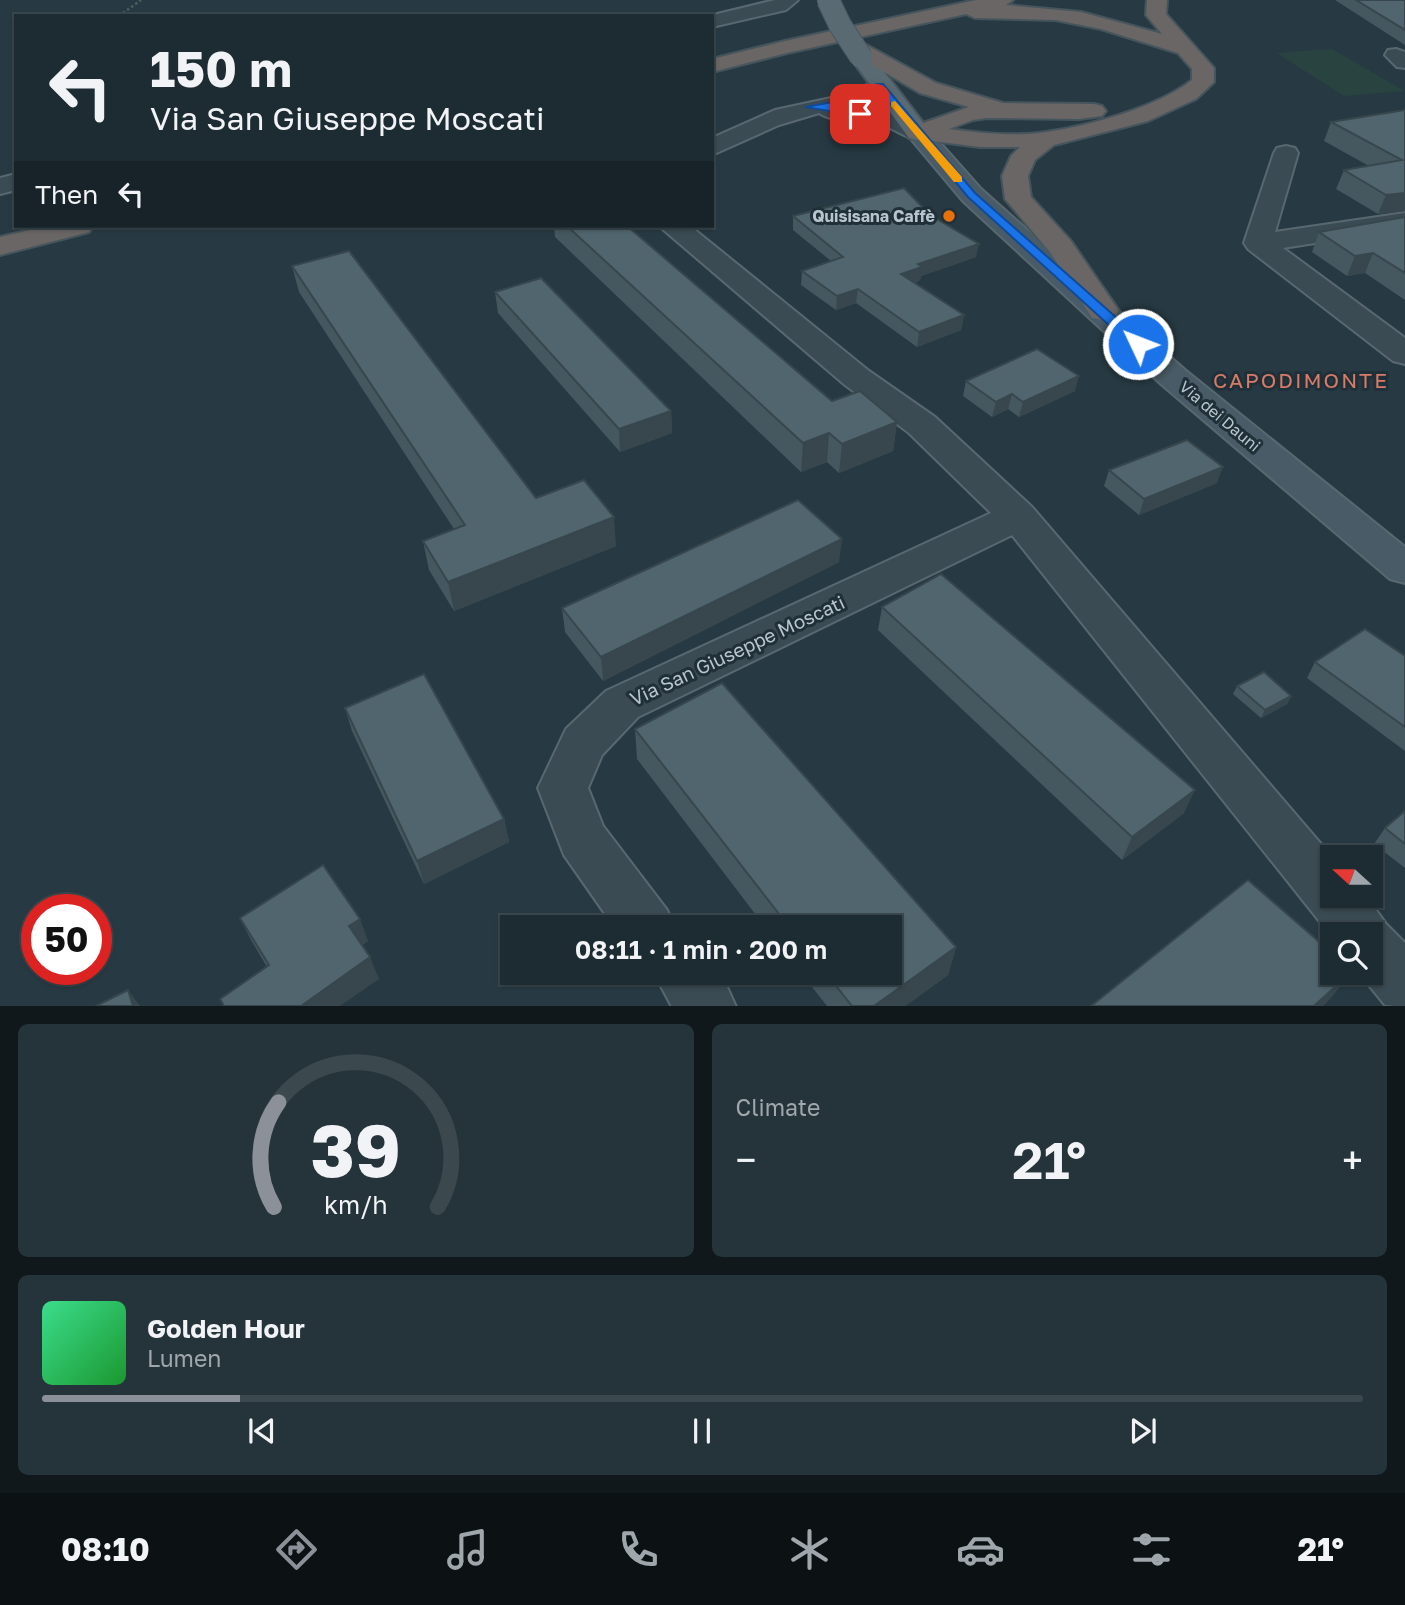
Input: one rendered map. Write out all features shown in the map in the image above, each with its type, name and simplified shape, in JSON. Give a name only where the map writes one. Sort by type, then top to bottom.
[{"type":"highway","points":[[714,53],[956,0]]},
{"type":"highway","points":[[714,65],[915,9],[1003,0]]},
{"type":"highway","points":[[918,133],[980,140],[1045,140],[1140,116],[1188,94],[1203,82],[1203,68],[1156,15],[1157,0]]},
{"type":"highway","points":[[915,9],[1057,14],[1120,25],[1188,50]]},
{"type":"highway","points":[[856,51],[928,89],[972,102],[1019,111],[1066,114],[1159,106]]},
{"type":"highway","points":[[918,133],[971,114],[1019,111]]},
{"type":"highway","points":[[1045,140],[1024,156],[1015,176],[1018,199],[1060,247],[1103,311]]},
{"type":"highway","points":[[0,246],[71,228]]},
{"type":"main road","name":"Via dei Dauni","points":[[828,0],[856,51],[880,86],[972,195],[1173,377],[1405,569]]},
{"type":"street","points":[[714,21],[779,6],[788,0]]},
{"type":"street","points":[[714,147],[774,118],[810,107],[847,103],[880,86]]},
{"type":"street","points":[[810,107],[892,120],[918,133]]},
{"type":"street","points":[[1258,243],[1286,153]]},
{"type":"street","points":[[1258,243],[1405,220]]},
{"type":"street","points":[[675,228],[857,378],[922,425],[1018,516],[1353,922]]},
{"type":"street","points":[[1258,243],[1405,354]]},
{"type":"street","name":"Via San Giuseppe Moscati","points":[[638,915],[582,839],[563,788],[583,743],[622,704],[1018,516]]},
{"type":"street","points":[[1383,959],[1405,985]]},
{"type":"street","points":[[691,985],[707,1006]]},
{"type":"path","points":[[122,14],[141,0]]},
{"type":"green space","points":[[1332,49],[1404,91],[1344,96],[1277,53]]},
{"type":"building","points":[[1356,0],[1405,0],[1405,30]]},
{"type":"building","points":[[1405,110],[1405,193],[1386,195],[1344,170],[1402,160],[1331,122]]},
{"type":"building","points":[[904,188],[930,215],[979,244],[918,264],[922,267],[901,274],[964,315],[919,332],[858,289],[837,296],[802,271],[843,257],[793,216]]},
{"type":"building","points":[[1405,217],[1405,273],[1373,253],[1355,256],[1319,232]]},
{"type":"building","points":[[569,228],[629,228],[832,401],[860,391],[897,422],[842,444],[829,433],[803,443]]},
{"type":"building","points":[[349,251],[536,498],[584,480],[614,517],[448,582],[423,541],[465,525],[292,266]]},
{"type":"building","points":[[541,278],[671,411],[619,429],[495,292]]},
{"type":"building","points":[[1037,349],[1079,376],[1023,402],[1012,394],[996,402],[966,381]]},
{"type":"building","points":[[1187,440],[1223,467],[1144,499],[1109,470]]},
{"type":"building","points":[[798,500],[842,539],[601,657],[562,608]]},
{"type":"building","points":[[941,574],[1195,790],[1132,837],[882,607]]},
{"type":"building","points":[[1365,629],[1405,656],[1405,727],[1315,662]]},
{"type":"building","points":[[1264,672],[1291,696],[1265,710],[1237,686]]},
{"type":"building","points":[[424,674],[504,819],[417,861],[345,708]]},
{"type":"building","points":[[722,683],[956,947],[874,1006],[852,1006],[835,985],[902,985],[902,915],[780,915],[635,729]]},
{"type":"building","points":[[1405,811],[1405,844],[1385,828]]},
{"type":"building","points":[[323,865],[360,919],[349,926],[370,957],[301,1006],[224,1006],[220,999],[269,965],[240,918]]},
{"type":"building","points":[[1248,880],[1320,943],[1320,985],[1337,985],[1314,1006],[1091,1006]]},
{"type":"building","points":[[128,990],[133,1006],[96,1006]]},
{"type":"slow traffic","points":[[895,104],[958,179]]},
{"type":"place","name":"Quisisana Caffè","points":[[949,216]]},
{"type":"district","name":"CAPODIMONTE","points":[[1301,380]]},
{"type":"route","points":[[860,114],[810,107],[847,103],[880,86],[972,195],[1138,344]]}]
